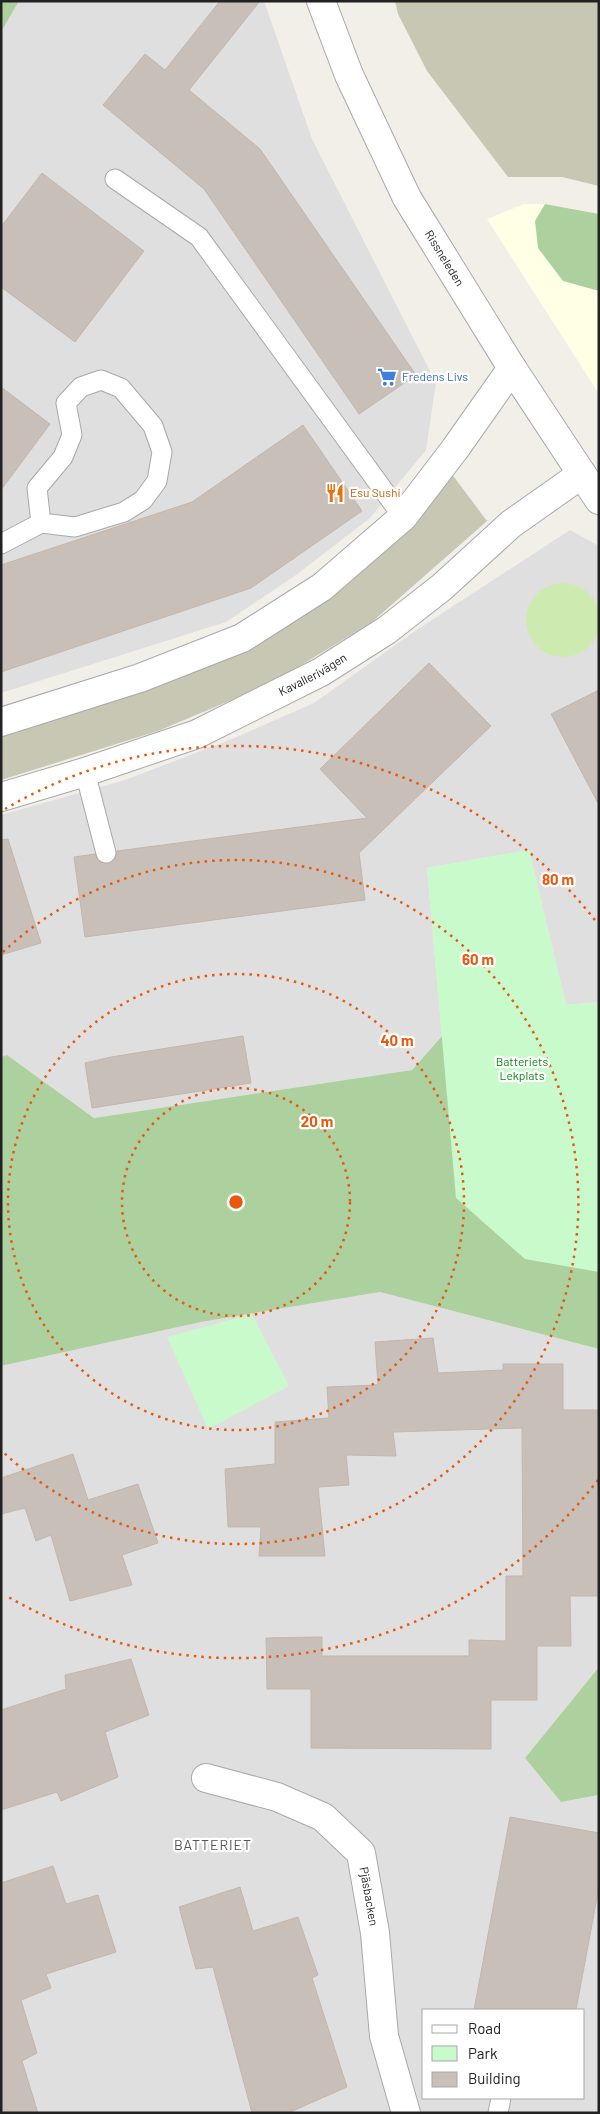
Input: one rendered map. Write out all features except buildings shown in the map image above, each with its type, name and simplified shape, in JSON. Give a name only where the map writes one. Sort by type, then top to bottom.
[{"type":"street","name":"Rissneleden","points":[[321,1],[349,75],[407,198],[512,368],[599,500]]},
{"type":"street","points":[[1,722],[140,678],[242,638],[322,587],[403,517],[455,449],[512,368]]},
{"type":"street","name":"Kavallerivägen","points":[[1,798],[197,734],[321,672],[387,630],[442,587],[511,524],[582,474]]},
{"type":"street","name":"Pjäsbacken","points":[[206,1778],[277,1797],[323,1817],[361,1853],[376,1933],[384,2036],[406,2113]]},
{"type":"lane","points":[[115,179],[199,237],[403,517]]},
{"type":"lane","points":[[1,544],[41,523],[75,527],[124,512],[142,500],[157,481],[162,452],[153,426],[121,388],[101,380],[81,387],[66,403],[72,435],[63,457],[38,488],[41,523]]},
{"type":"lane","points":[[85,772],[106,853]]},
{"type":"lane","points":[[498,2113],[502,2099]]},
{"type":"shaded area","points":[[19,1],[264,1],[312,139],[436,383],[426,450],[370,518],[296,575],[226,622],[1,693],[1,32]]},
{"type":"shaded area","points":[[395,1],[599,1],[599,186],[562,177],[508,177],[427,71],[398,14]]},
{"type":"shaded area","points":[[524,204],[545,204],[599,214],[599,394],[487,219]]},
{"type":"shaded area","points":[[451,473],[487,521],[372,622],[272,683],[158,731],[1,780],[1,735],[147,688],[330,593],[396,542]]},
{"type":"shaded area","points":[[570,530],[599,546],[599,1002],[566,1005],[529,850],[427,868],[442,1036],[412,1070],[94,1118],[7,1055],[1,1057],[1,815],[125,780],[232,739],[314,703],[418,629]]},
{"type":"shaded area","points":[[380,1292],[599,1349],[599,1667],[525,1758],[561,1802],[599,1795],[599,2113],[1,2113],[1,1366],[201,1322]]},
{"type":"green space","points":[[1,1],[19,1],[1,32]]},
{"type":"green space","points":[[545,204],[599,214],[599,291],[563,281],[538,248],[535,221]]},
{"type":"green space","points":[[563,583],[584,589],[594,599],[600,620],[594,641],[584,651],[563,657],[542,651],[532,641],[526,620],[532,599],[542,589]]},
{"type":"green space","name":"Batteriets Lekplats","points":[[529,850],[566,1005],[599,1002],[599,1272],[525,1259],[456,1198],[427,868]]},
{"type":"green space","points":[[442,1036],[599,1192],[599,1349],[380,1292],[201,1322],[1,1366],[1,1057],[7,1055],[94,1118],[412,1070]]},
{"type":"green space","points":[[252,1314],[289,1386],[208,1429],[167,1337]]},
{"type":"green space","points":[[599,1667],[599,1795],[561,1802],[525,1758]]},
{"type":"place","name":"Fredens Livs","points":[[387,377]]},
{"type":"place","name":"Esu Sushi","points":[[335,493]]},
{"type":"district","name":"BATTERIET","points":[[213,1845]]}]
